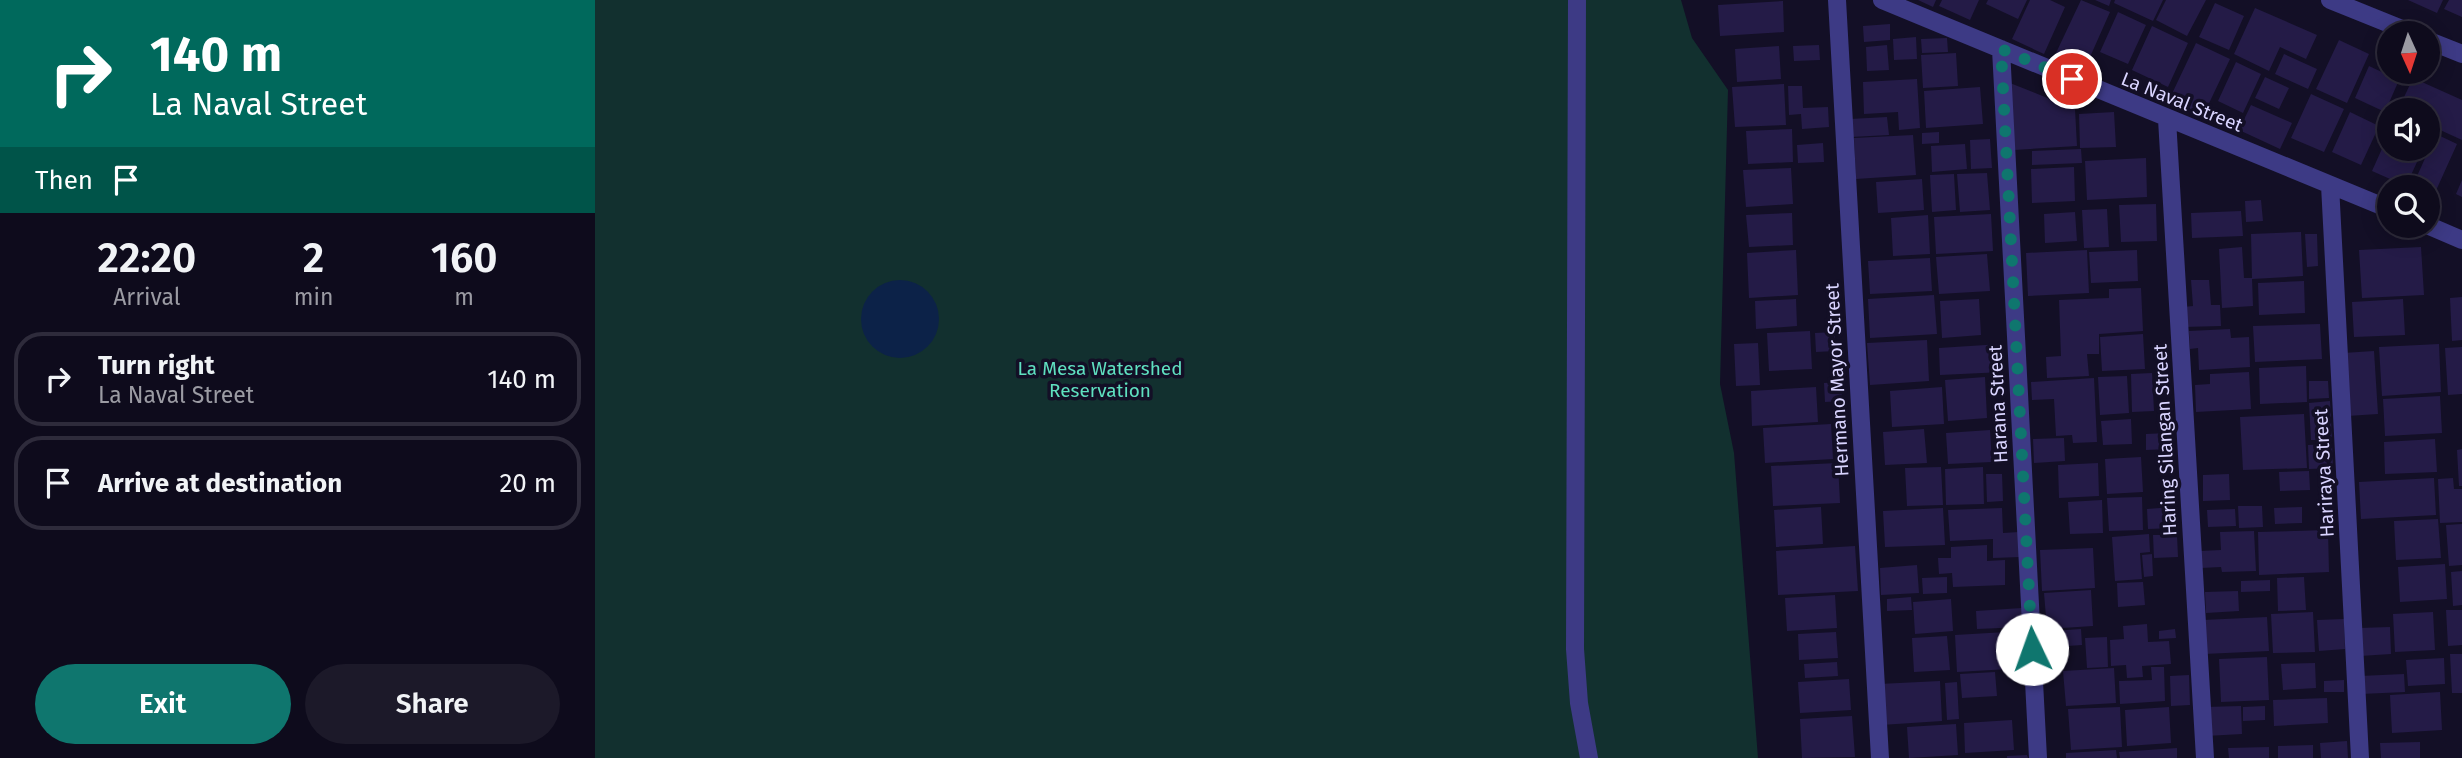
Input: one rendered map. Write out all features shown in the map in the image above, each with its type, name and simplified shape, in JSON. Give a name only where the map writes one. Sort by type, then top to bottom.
[{"type":"street","points":[[1577,0],[1575,649],[1579,703],[1589,758]]},
{"type":"street","name":"Hermano Mayor Street","points":[[1837,0],[1880,758]]},
{"type":"street","name":"La Naval Street","points":[[1882,0],[2377,204]]},
{"type":"street","points":[[2330,0],[2382,21]]},
{"type":"street","points":[[2440,45],[2462,54]]},
{"type":"street","name":"Harana Street","points":[[2001,49],[2038,758]]},
{"type":"street","name":"Haring Silangan Street","points":[[2167,119],[2205,758]]},
{"type":"street","name":"Hariraya Street","points":[[2330,185],[2360,758]]},
{"type":"street","points":[[2440,231],[2462,240]]},
{"type":"green space","name":"La Mesa Watershed Reservation","points":[[595,0],[1681,0],[1692,38],[1728,90],[1720,384],[1734,453],[1758,758],[595,758]]},
{"type":"water","points":[[900,280],[915,283],[932,297],[939,319],[936,334],[922,351],[900,358],[885,355],[868,341],[861,319],[864,304],[878,287]]},
{"type":"building","points":[[1918,0],[1936,0],[1933,7]]},
{"type":"building","points":[[1942,0],[1979,0],[1970,20],[1939,6]]},
{"type":"building","points":[[1988,0],[2027,0],[2018,19],[1986,4]]},
{"type":"building","points":[[2030,0],[2050,0],[2065,7],[2044,54],[2012,39]]},
{"type":"building","points":[[2081,0],[2110,12],[2086,66],[2056,53]]},
{"type":"building","points":[[2095,0],[2111,0],[2109,6]]},
{"type":"building","points":[[2115,0],[2163,0],[2153,21],[2114,3]]},
{"type":"building","points":[[2166,0],[2206,0],[2187,36],[2156,20]]},
{"type":"building","points":[[2408,0],[2443,0],[2437,13]]},
{"type":"building","points":[[2449,0],[2462,0],[2462,17],[2444,9]]},
{"type":"building","points":[[1783,1],[1784,32],[1720,36],[1718,5]]},
{"type":"building","points":[[2215,3],[2244,16],[2229,50],[2199,37]]},
{"type":"building","points":[[2255,8],[2317,35],[2306,59],[2280,47],[2269,71],[2234,54]]},
{"type":"building","points":[[2118,12],[2146,25],[2128,64],[2100,52]]},
{"type":"building","points":[[1890,24],[1890,40],[1864,42],[1863,26]]},
{"type":"building","points":[[2152,26],[2188,43],[2168,87],[2132,70]]},
{"type":"building","points":[[1916,37],[1917,59],[1894,60],[1893,39]]},
{"type":"building","points":[[1947,38],[1948,52],[1922,53],[1921,39]]},
{"type":"building","points":[[2339,40],[2369,54],[2347,103],[2316,89]]},
{"type":"building","points":[[2196,43],[2230,59],[2203,116],[2169,100]]},
{"type":"building","points":[[1819,45],[1820,60],[1794,61],[1793,46]]},
{"type":"building","points":[[1887,45],[1889,70],[1867,71],[1866,47]]},
{"type":"building","points":[[1779,46],[1781,79],[1737,82],[1735,49]]},
{"type":"building","points":[[1956,53],[1958,86],[1923,88],[1921,55]]},
{"type":"building","points":[[2284,54],[2317,69],[2308,89],[2275,74]]},
{"type":"building","points":[[2236,62],[2261,74],[2243,113],[2218,101]]},
{"type":"building","points":[[2369,66],[2377,70],[2377,84],[2397,84],[2391,98],[2377,98],[2377,108],[2355,98]]},
{"type":"building","points":[[2265,77],[2289,88],[2279,109],[2255,98]]},
{"type":"building","points":[[1917,79],[1920,128],[1899,130],[1898,112],[1864,114],[1863,82]]},
{"type":"building","points":[[2010,83],[2075,109],[2077,146],[2014,150]]},
{"type":"building","points":[[1784,84],[1786,125],[1735,127],[1732,87]]},
{"type":"building","points":[[2410,84],[2426,84],[2462,100],[2462,140],[2440,130],[2440,98],[2404,98]]},
{"type":"building","points":[[1788,86],[1802,86],[1803,108],[1828,107],[1829,127],[1802,129],[1801,114],[1789,115]]},
{"type":"building","points":[[1980,87],[1983,124],[1926,128],[1924,91]]},
{"type":"building","points":[[2311,94],[2344,109],[2324,152],[2291,138]]},
{"type":"building","points":[[2251,105],[2292,123],[2280,149],[2239,130]]},
{"type":"building","points":[[2114,112],[2116,147],[2080,148],[2079,114]]},
{"type":"building","points":[[2350,112],[2377,125],[2361,165],[2332,152]]},
{"type":"building","points":[[1887,117],[1889,135],[1851,137],[1850,119]]},
{"type":"building","points":[[1792,129],[1793,162],[1748,164],[1746,131]]},
{"type":"building","points":[[1939,132],[1939,143],[1922,144],[1922,133]]},
{"type":"building","points":[[1913,135],[1916,175],[1856,179],[1854,138]]},
{"type":"building","points":[[2440,136],[2457,144],[2440,182],[2440,175],[2418,175],[2424,161],[2440,161]]},
{"type":"building","points":[[1990,139],[1992,168],[1971,169],[1970,140]]},
{"type":"building","points":[[1823,143],[1824,162],[1798,163],[1797,145]]},
{"type":"building","points":[[1965,144],[1967,169],[1932,172],[1931,146]]},
{"type":"building","points":[[2081,149],[2082,163],[2032,165],[2032,151]]},
{"type":"building","points":[[2146,158],[2147,197],[2087,200],[2085,161]]},
{"type":"building","points":[[2377,160],[2417,161],[2411,175],[2381,175],[2372,171]]},
{"type":"building","points":[[2074,167],[2075,201],[2032,203],[2031,169]]},
{"type":"building","points":[[1791,168],[1793,204],[1746,207],[1743,170]]},
{"type":"building","points":[[1987,173],[1990,210],[1960,212],[1957,174]]},
{"type":"building","points":[[1954,174],[1956,210],[1932,212],[1930,175]]},
{"type":"building","points":[[1922,179],[1924,210],[1878,213],[1876,182]]},
{"type":"building","points":[[2462,180],[2462,197],[2456,194]]},
{"type":"building","points":[[2261,200],[2263,221],[2246,222],[2245,201]]},
{"type":"building","points":[[2156,204],[2157,241],[2121,242],[2119,205]]},
{"type":"building","points":[[2107,209],[2109,247],[2084,248],[2082,210]]},
{"type":"building","points":[[2241,211],[2243,236],[2192,238],[2191,213]]},
{"type":"building","points":[[2075,212],[2077,241],[2045,243],[2044,214]]},
{"type":"building","points":[[1792,213],[1793,245],[1749,247],[1746,215]]},
{"type":"building","points":[[1991,214],[1993,251],[1936,254],[1934,217]]},
{"type":"building","points":[[1928,215],[1930,254],[1893,256],[1891,218]]},
{"type":"building","points":[[2301,232],[2303,276],[2252,279],[2251,234]]},
{"type":"building","points":[[2305,234],[2317,234],[2318,266],[2307,267]]},
{"type":"building","points":[[2242,247],[2244,278],[2252,278],[2253,306],[2222,308],[2219,249]]},
{"type":"building","points":[[2421,247],[2424,295],[2362,298],[2359,250]]},
{"type":"building","points":[[1796,250],[1798,295],[1749,298],[1747,253]]},
{"type":"building","points":[[2087,250],[2089,293],[2028,296],[2026,253]]},
{"type":"building","points":[[2137,250],[2138,281],[2091,283],[2089,252]]},
{"type":"building","points":[[1987,254],[1990,291],[1939,294],[1936,257]]},
{"type":"building","points":[[1930,258],[1932,291],[1870,294],[1868,261]]},
{"type":"building","points":[[2191,280],[2209,280],[2211,305],[2220,305],[2221,326],[2184,327],[2183,307],[2193,306]]},
{"type":"building","points":[[2304,281],[2305,313],[2259,315],[2258,283]]},
{"type":"building","points":[[2141,288],[2143,331],[2099,334],[2099,354],[2087,354],[2089,376],[2047,378],[2046,357],[2061,356],[2059,300],[2109,298],[2109,289]]},
{"type":"building","points":[[1934,295],[1937,334],[1870,338],[1868,299]]},
{"type":"building","points":[[2462,297],[2462,340],[2452,341],[2450,298]]},
{"type":"building","points":[[1796,299],[1797,326],[1756,329],[1755,301]]},
{"type":"building","points":[[1979,299],[1981,335],[1942,338],[1940,301]]},
{"type":"building","points":[[2403,299],[2405,335],[2354,337],[2352,302]]},
{"type":"building","points":[[2320,324],[2322,359],[2255,362],[2253,326]]},
{"type":"building","points":[[2230,329],[2231,338],[2249,337],[2250,367],[2199,370],[2198,348],[2190,349],[2189,331]]},
{"type":"building","points":[[1810,331],[1812,369],[1769,371],[1767,333]]},
{"type":"building","points":[[1835,332],[1835,351],[1816,352],[1815,333]]},
{"type":"building","points":[[2143,334],[2145,369],[2102,371],[2100,337]]},
{"type":"building","points":[[1927,340],[1929,381],[1870,385],[1867,343]]},
{"type":"building","points":[[1758,343],[1760,385],[1736,386],[1734,344]]},
{"type":"building","points":[[2001,344],[2003,372],[1940,375],[1939,348]]},
{"type":"building","points":[[2439,344],[2441,392],[2382,396],[2379,347]]},
{"type":"building","points":[[2462,347],[2462,394],[2448,395],[2445,348]]},
{"type":"building","points":[[2374,351],[2378,414],[2347,416],[2343,353]]},
{"type":"building","points":[[2306,366],[2307,402],[2260,404],[2259,368]]},
{"type":"building","points":[[2249,372],[2251,409],[2196,412],[2195,385],[2210,384],[2210,374]]},
{"type":"building","points":[[2152,373],[2154,411],[2132,412],[2131,374]]},
{"type":"building","points":[[2127,376],[2129,413],[2100,415],[2098,377]]},
{"type":"building","points":[[1985,377],[1987,418],[1948,421],[1945,380]]},
{"type":"building","points":[[2094,378],[2097,442],[2073,443],[2072,435],[2056,436],[2054,399],[2032,400],[2031,382]]},
{"type":"building","points":[[2309,381],[2328,381],[2329,398],[2309,399]]},
{"type":"building","points":[[1841,382],[1842,401],[1825,402],[1824,383]]},
{"type":"building","points":[[1816,387],[1818,422],[1752,426],[1751,391]]},
{"type":"building","points":[[1942,387],[1944,424],[1892,427],[1890,391]]},
{"type":"building","points":[[2440,396],[2442,433],[2385,436],[2383,399]]},
{"type":"building","points":[[2330,401],[2332,440],[2311,440],[2309,403]]},
{"type":"building","points":[[2304,414],[2307,468],[2243,470],[2240,417]]},
{"type":"building","points":[[2131,419],[2132,444],[2103,445],[2101,421]]},
{"type":"building","points":[[1831,424],[1833,459],[1765,463],[1763,428]]},
{"type":"building","points":[[1924,429],[1927,463],[1885,465],[1883,432]]},
{"type":"building","points":[[1990,430],[1992,462],[1948,464],[1946,433]]},
{"type":"building","points":[[2168,433],[2169,449],[2146,450],[2146,434]]},
{"type":"building","points":[[2064,438],[2065,461],[2034,463],[2033,439]]},
{"type":"building","points":[[2435,439],[2437,472],[2385,474],[2384,442]]},
{"type":"building","points":[[2332,444],[2333,468],[2309,469],[2308,445]]},
{"type":"building","points":[[2462,449],[2462,486],[2459,486],[2457,450]]},
{"type":"building","points":[[2141,457],[2143,492],[2107,494],[2105,459]]},
{"type":"building","points":[[1838,463],[1840,503],[1773,506],[1771,466]]},
{"type":"building","points":[[2098,463],[2099,496],[2059,498],[2058,465]]},
{"type":"building","points":[[1941,467],[1943,505],[1907,506],[1905,468]]},
{"type":"building","points":[[1983,467],[1984,504],[1946,505],[1945,469]]},
{"type":"building","points":[[2309,471],[2310,490],[2280,491],[2279,472]]},
{"type":"building","points":[[1986,474],[2002,474],[2003,501],[1987,502]]},
{"type":"building","points":[[2229,474],[2230,500],[2203,501],[2203,475]]},
{"type":"building","points":[[2434,478],[2436,515],[2361,519],[2359,482]]},
{"type":"building","points":[[2453,478],[2454,489],[2462,489],[2462,522],[2440,523],[2438,479]]},
{"type":"building","points":[[2142,497],[2143,530],[2109,531],[2107,498]]},
{"type":"building","points":[[2102,500],[2103,533],[2070,534],[2068,502]]},
{"type":"building","points":[[2238,506],[2262,506],[2263,527],[2239,528]]},
{"type":"building","points":[[1821,507],[1823,544],[1776,547],[1774,510]]},
{"type":"building","points":[[2173,507],[2174,528],[2148,529],[2147,509]]},
{"type":"building","points":[[2302,507],[2302,523],[2275,524],[2274,508]]},
{"type":"building","points":[[1943,508],[1945,545],[1885,547],[1883,511]]},
{"type":"building","points":[[2002,508],[2003,533],[2019,532],[2020,557],[1993,558],[1993,539],[1950,541],[1948,510]]},
{"type":"building","points":[[2235,509],[2236,526],[2208,527],[2207,510]]},
{"type":"building","points":[[2438,519],[2441,558],[2396,560],[2394,521]]},
{"type":"building","points":[[2462,524],[2462,565],[2449,566],[2446,525]]},
{"type":"building","points":[[2328,530],[2329,572],[2259,575],[2258,532]]},
{"type":"building","points":[[2254,531],[2256,571],[2222,572],[2221,567],[2201,568],[2200,551],[2221,550],[2220,532]]},
{"type":"building","points":[[2149,534],[2150,552],[2140,553],[2142,579],[2115,581],[2112,537]]},
{"type":"building","points":[[2153,535],[2177,535],[2178,557],[2154,558]]},
{"type":"building","points":[[1987,545],[1987,561],[2005,560],[2005,585],[1953,587],[1952,573],[1939,574],[1938,558],[1951,558],[1951,547]]},
{"type":"building","points":[[1855,546],[1858,591],[1778,595],[1776,551]]},
{"type":"building","points":[[2093,548],[2095,588],[2042,591],[2040,550]]},
{"type":"building","points":[[2152,554],[2153,576],[2144,577],[2142,555]]},
{"type":"building","points":[[2445,564],[2447,599],[2400,602],[2398,567]]},
{"type":"building","points":[[1917,565],[1919,593],[1881,595],[1880,568]]},
{"type":"building","points":[[2462,571],[2462,605],[2453,606],[2451,572]]},
{"type":"building","points":[[1947,577],[1947,593],[1923,594],[1922,578]]},
{"type":"building","points":[[2304,577],[2306,610],[2278,611],[2277,578]]},
{"type":"building","points":[[2270,580],[2270,591],[2241,592],[2241,581]]},
{"type":"building","points":[[2143,582],[2145,605],[2118,607],[2117,583]]},
{"type":"building","points":[[2091,590],[2093,626],[2047,629],[2044,593]]},
{"type":"building","points":[[2238,591],[2239,611],[2206,613],[2205,592]]},
{"type":"building","points":[[1835,595],[1837,628],[1787,631],[1785,598]]},
{"type":"building","points":[[1911,597],[1912,610],[1887,611],[1887,599]]},
{"type":"building","points":[[1951,599],[1953,631],[1915,634],[1913,602]]},
{"type":"building","points":[[2022,608],[2023,627],[1977,629],[1976,611]]},
{"type":"building","points":[[2446,610],[2462,610],[2462,645],[2448,646]]},
{"type":"building","points":[[2313,612],[2315,652],[2273,653],[2271,614]]},
{"type":"building","points":[[2433,612],[2435,650],[2395,652],[2393,614]]},
{"type":"building","points":[[2267,617],[2269,651],[2204,654],[2203,620]]},
{"type":"building","points":[[2344,619],[2345,649],[2319,651],[2317,620]]},
{"type":"building","points":[[2147,624],[2148,642],[2169,641],[2171,664],[2142,666],[2143,677],[2127,678],[2126,665],[2111,666],[2110,640],[2124,639],[2123,626]]},
{"type":"building","points":[[2390,627],[2391,654],[2360,656],[2359,628]]},
{"type":"building","points":[[2081,629],[2082,645],[2053,647],[2052,631]]},
{"type":"building","points":[[2175,629],[2176,638],[2159,639],[2159,631]]},
{"type":"building","points":[[1836,632],[1838,658],[1799,660],[1798,634]]},
{"type":"building","points":[[2006,632],[2009,669],[1957,672],[1955,635]]},
{"type":"building","points":[[1947,636],[1950,670],[1914,672],[1912,638]]},
{"type":"building","points":[[2107,637],[2108,667],[2087,668],[2085,638]]},
{"type":"building","points":[[2450,654],[2462,654],[2462,693],[2452,693]]},
{"type":"building","points":[[2267,657],[2269,700],[2221,702],[2219,659]]},
{"type":"building","points":[[2444,658],[2445,684],[2408,686],[2406,660]]},
{"type":"building","points":[[1837,662],[1838,676],[1805,678],[1804,664]]},
{"type":"building","points":[[2315,663],[2316,688],[2283,690],[2281,664]]},
{"type":"building","points":[[2151,667],[2164,667],[2165,701],[2120,704],[2119,681],[2152,680]]},
{"type":"building","points":[[2114,668],[2116,703],[2066,706],[2063,671]]},
{"type":"building","points":[[1995,672],[1997,696],[1962,698],[1960,674]]},
{"type":"building","points":[[2404,674],[2405,692],[2361,694],[2360,676]]},
{"type":"building","points":[[2189,675],[2190,705],[2171,706],[2170,676]]},
{"type":"building","points":[[1849,679],[1851,710],[1800,713],[1798,682]]},
{"type":"building","points":[[2344,680],[2344,692],[2324,692],[2324,681]]},
{"type":"building","points":[[1940,681],[1942,721],[1881,725],[1879,684]]},
{"type":"building","points":[[1957,682],[1959,719],[1947,720],[1945,683]]},
{"type":"building","points":[[2440,692],[2442,730],[2392,733],[2390,695]]},
{"type":"building","points":[[2327,698],[2328,723],[2274,726],[2273,700]]},
{"type":"building","points":[[2241,706],[2242,734],[2206,736],[2205,707]]},
{"type":"building","points":[[2265,706],[2265,720],[2243,721],[2243,707]]},
{"type":"building","points":[[2120,707],[2122,747],[2071,750],[2068,709]]},
{"type":"building","points":[[2169,707],[2171,743],[2127,746],[2125,710]]},
{"type":"building","points":[[1852,716],[1855,757],[1802,758],[1800,719]]},
{"type":"building","points":[[2012,720],[2014,750],[1965,753],[1964,723]]},
{"type":"building","points":[[1956,724],[1958,755],[1909,758],[1907,727]]},
{"type":"building","points":[[2347,741],[2348,758],[2321,758],[2320,743]]},
{"type":"building","points":[[2420,742],[2420,758],[2381,758],[2380,743]]},
{"type":"building","points":[[2313,745],[2313,758],[2278,758],[2278,746]]},
{"type":"building","points":[[2269,747],[2269,758],[2229,758],[2228,748]]},
{"type":"building","points":[[2177,748],[2177,758],[2120,758],[2119,752]]},
{"type":"building","points":[[2116,750],[2117,758],[2066,758],[2066,753]]},
{"type":"building","points":[[2027,755],[2028,758],[2007,758],[2007,756]]},
{"type":"route","points":[[2032,649],[2001,49],[2072,79]]}]
